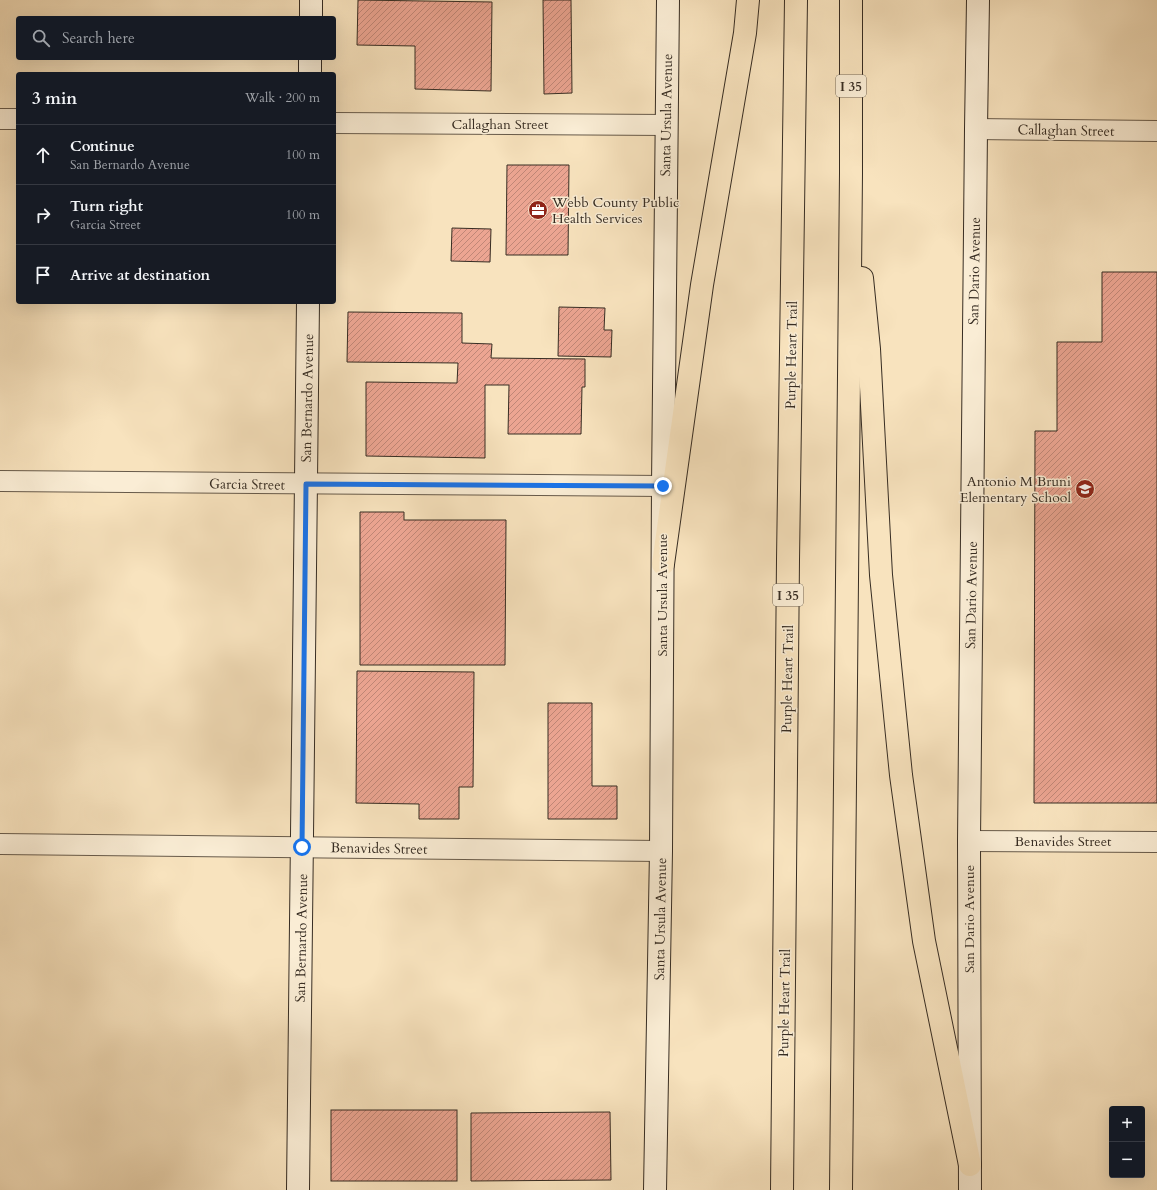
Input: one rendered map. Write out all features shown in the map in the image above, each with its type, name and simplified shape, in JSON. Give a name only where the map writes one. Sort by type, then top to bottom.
[{"type":"highway","points":[[663,564],[702,285],[745,33],[748,0]]},
{"type":"highway","name":"Purple Heart Trail","points":[[782,1190],[788,568],[796,0]]},
{"type":"highway","name":"I 35","points":[[841,1190],[851,172],[851,0]]},
{"type":"highway","points":[[851,172],[869,349],[880,575],[901,775],[924,941],[970,1165]]},
{"type":"main road","points":[[311,0],[311,16]]},
{"type":"main road","name":"Santa Ursula Avenue","points":[[655,1190],[662,851],[663,486],[668,0]]},
{"type":"main road","name":"San Dario Avenue","points":[[970,1190],[968,841],[978,0]]},
{"type":"main road","points":[[310,60],[310,72]]},
{"type":"main road","name":"San Bernardo Avenue","points":[[298,1190],[308,304]]},
{"type":"street","points":[[0,119],[16,119]]},
{"type":"street","name":"Callaghan Street","points":[[336,123],[666,125]]},
{"type":"street","name":"Callaghan Street","points":[[976,130],[1157,132]]},
{"type":"street","name":"Garcia Street","points":[[0,481],[663,486]]},
{"type":"street","name":"Benavides Street","points":[[968,841],[1157,842]]},
{"type":"street","name":"Benavides Street","points":[[0,844],[662,851]]},
{"type":"building","points":[[358,0],[492,2],[491,91],[415,89],[415,46],[357,45]]},
{"type":"building","points":[[543,0],[571,0],[572,93],[544,94]]},
{"type":"building","name":"Webb County Public Health Services","points":[[507,165],[569,165],[568,255],[506,255]]},
{"type":"building","points":[[452,228],[491,229],[490,262],[451,261]]},
{"type":"building","name":"Antonio M Bruni Elementary School","points":[[1102,272],[1157,272],[1157,803],[1034,803],[1035,431],[1057,431],[1057,342],[1102,342]]},
{"type":"building","points":[[559,307],[605,308],[604,330],[612,330],[611,357],[558,356]]},
{"type":"building","points":[[348,312],[462,313],[462,343],[492,344],[491,358],[585,359],[585,387],[582,387],[581,434],[508,434],[509,385],[485,385],[485,458],[366,456],[366,382],[457,383],[458,363],[347,362]]},
{"type":"building","points":[[360,512],[404,512],[404,520],[506,520],[505,665],[360,665]]},
{"type":"building","points":[[357,671],[474,672],[473,787],[459,787],[459,819],[419,819],[419,804],[356,803]]},
{"type":"building","points":[[548,703],[592,703],[592,786],[617,786],[617,819],[548,819]]},
{"type":"building","points":[[331,1110],[457,1110],[457,1181],[331,1181]]},
{"type":"building","points":[[610,1112],[611,1180],[471,1181],[471,1113]]},
{"type":"place","name":"Webb County Public Health Services","points":[[538,210]]},
{"type":"place","name":"Antonio M Bruni Elementary School","points":[[1085,489]]},
{"type":"route","points":[[302,847],[306,484],[663,486]]}]
